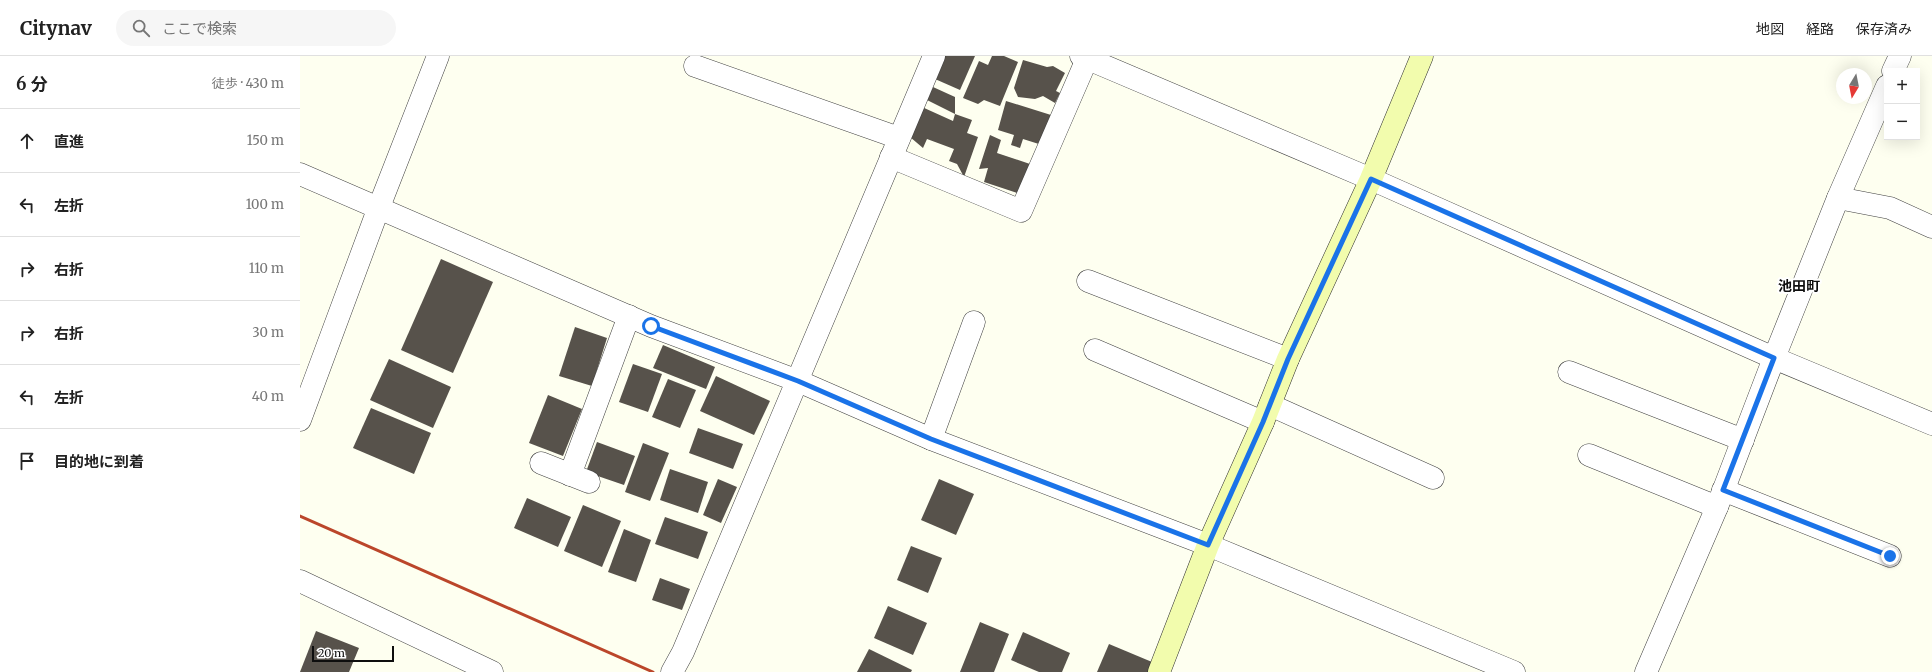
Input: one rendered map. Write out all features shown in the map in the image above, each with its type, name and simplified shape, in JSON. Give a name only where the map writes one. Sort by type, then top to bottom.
[{"type":"street","points":[[300,420],[379,207],[438,56]]},
{"type":"street","points":[[672,672],[683,652],[934,56]]},
{"type":"street","points":[[1159,672],[1208,545],[1288,359],[1371,179],[1422,56]]},
{"type":"street","points":[[1894,68],[1900,56]]},
{"type":"street","points":[[891,158],[1021,211],[1084,57],[1371,179],[1774,358],[1932,424]]},
{"type":"street","points":[[695,66],[899,138]]},
{"type":"street","points":[[1646,672],[1720,498],[1838,198],[1884,93]]},
{"type":"street","points":[[300,174],[629,316],[798,381],[931,439],[1208,545],[1514,672]]},
{"type":"street","points":[[1838,198],[1890,208],[1932,227]]},
{"type":"street","points":[[1088,281],[1288,359]]},
{"type":"street","points":[[541,463],[580,478],[629,316]]},
{"type":"street","points":[[931,439],[974,322]]},
{"type":"street","points":[[1095,350],[1266,413],[1433,478]]},
{"type":"street","points":[[1569,372],[1743,440]]},
{"type":"street","points":[[1589,455],[1890,556]]},
{"type":"street","points":[[300,581],[492,672]]},
{"type":"building","points":[[945,56],[975,56],[960,90],[935,79]]},
{"type":"building","points":[[992,56],[1004,56],[1018,62],[1000,106],[984,100],[978,104],[963,98],[979,61],[988,65]]},
{"type":"building","points":[[1023,60],[1047,67],[1053,66],[1065,73],[1056,91],[1060,93],[1055,103],[1043,96],[1035,99],[1018,97],[1014,88]]},
{"type":"building","points":[[933,87],[955,97],[955,114],[927,100]]},
{"type":"building","points":[[1006,101],[1051,115],[1042,145],[1023,139],[1020,148],[1011,145],[1014,135],[998,130]]},
{"type":"building","points":[[922,107],[953,121],[955,114],[972,120],[967,133],[978,137],[964,177],[957,164],[949,161],[954,149],[927,139],[923,148],[910,137]]},
{"type":"building","points":[[990,135],[1001,140],[997,153],[1030,164],[1020,194],[984,182],[988,168],[979,169]]},
{"type":"building","points":[[441,259],[493,282],[453,373],[401,350]]},
{"type":"building","points":[[575,327],[607,338],[592,386],[559,376]]},
{"type":"building","points":[[663,345],[715,367],[706,389],[653,368]]},
{"type":"building","points":[[389,359],[451,387],[433,428],[370,400]]},
{"type":"building","points":[[633,364],[662,374],[648,412],[619,402]]},
{"type":"building","points":[[716,376],[770,401],[754,435],[700,411]]},
{"type":"building","points":[[668,379],[696,390],[680,428],[652,417]]},
{"type":"building","points":[[548,395],[582,409],[563,456],[529,443]]},
{"type":"building","points":[[371,408],[431,433],[414,474],[353,448]]},
{"type":"building","points":[[698,428],[743,444],[733,469],[689,453]]},
{"type":"building","points":[[597,442],[635,456],[624,485],[586,472]]},
{"type":"building","points":[[643,443],[669,453],[650,501],[625,492]]},
{"type":"building","points":[[670,469],[708,482],[698,513],[660,500]]},
{"type":"building","points":[[718,479],[737,487],[721,523],[703,515]]},
{"type":"building","points":[[939,479],[974,494],[956,535],[921,520]]},
{"type":"building","points":[[527,498],[571,517],[558,547],[514,528]]},
{"type":"building","points":[[583,505],[621,521],[602,567],[564,551]]},
{"type":"building","points":[[665,517],[708,532],[698,559],[655,544]]},
{"type":"building","points":[[624,529],[651,540],[636,582],[608,572]]},
{"type":"building","points":[[911,546],[942,558],[928,593],[897,580]]},
{"type":"building","points":[[660,578],[690,589],[682,610],[652,600]]},
{"type":"building","points":[[888,606],[927,623],[913,655],[874,638]]},
{"type":"building","points":[[980,622],[1009,634],[994,672],[960,672]]},
{"type":"building","points":[[316,631],[359,648],[349,672],[300,672]]},
{"type":"building","points":[[1023,632],[1070,653],[1062,672],[1039,672],[1011,660]]},
{"type":"building","points":[[1109,644],[1152,662],[1148,672],[1097,672]]},
{"type":"building","points":[[869,649],[912,670],[911,672],[857,672]]},
{"type":"railway","points":[[300,516],[653,672]]},
{"type":"district","name":"池田町","points":[[1799,286]]},
{"type":"route","points":[[651,326],[798,381],[931,439],[1208,545],[1263,422],[1288,359],[1371,179],[1774,358],[1723,490],[1890,556]]}]
